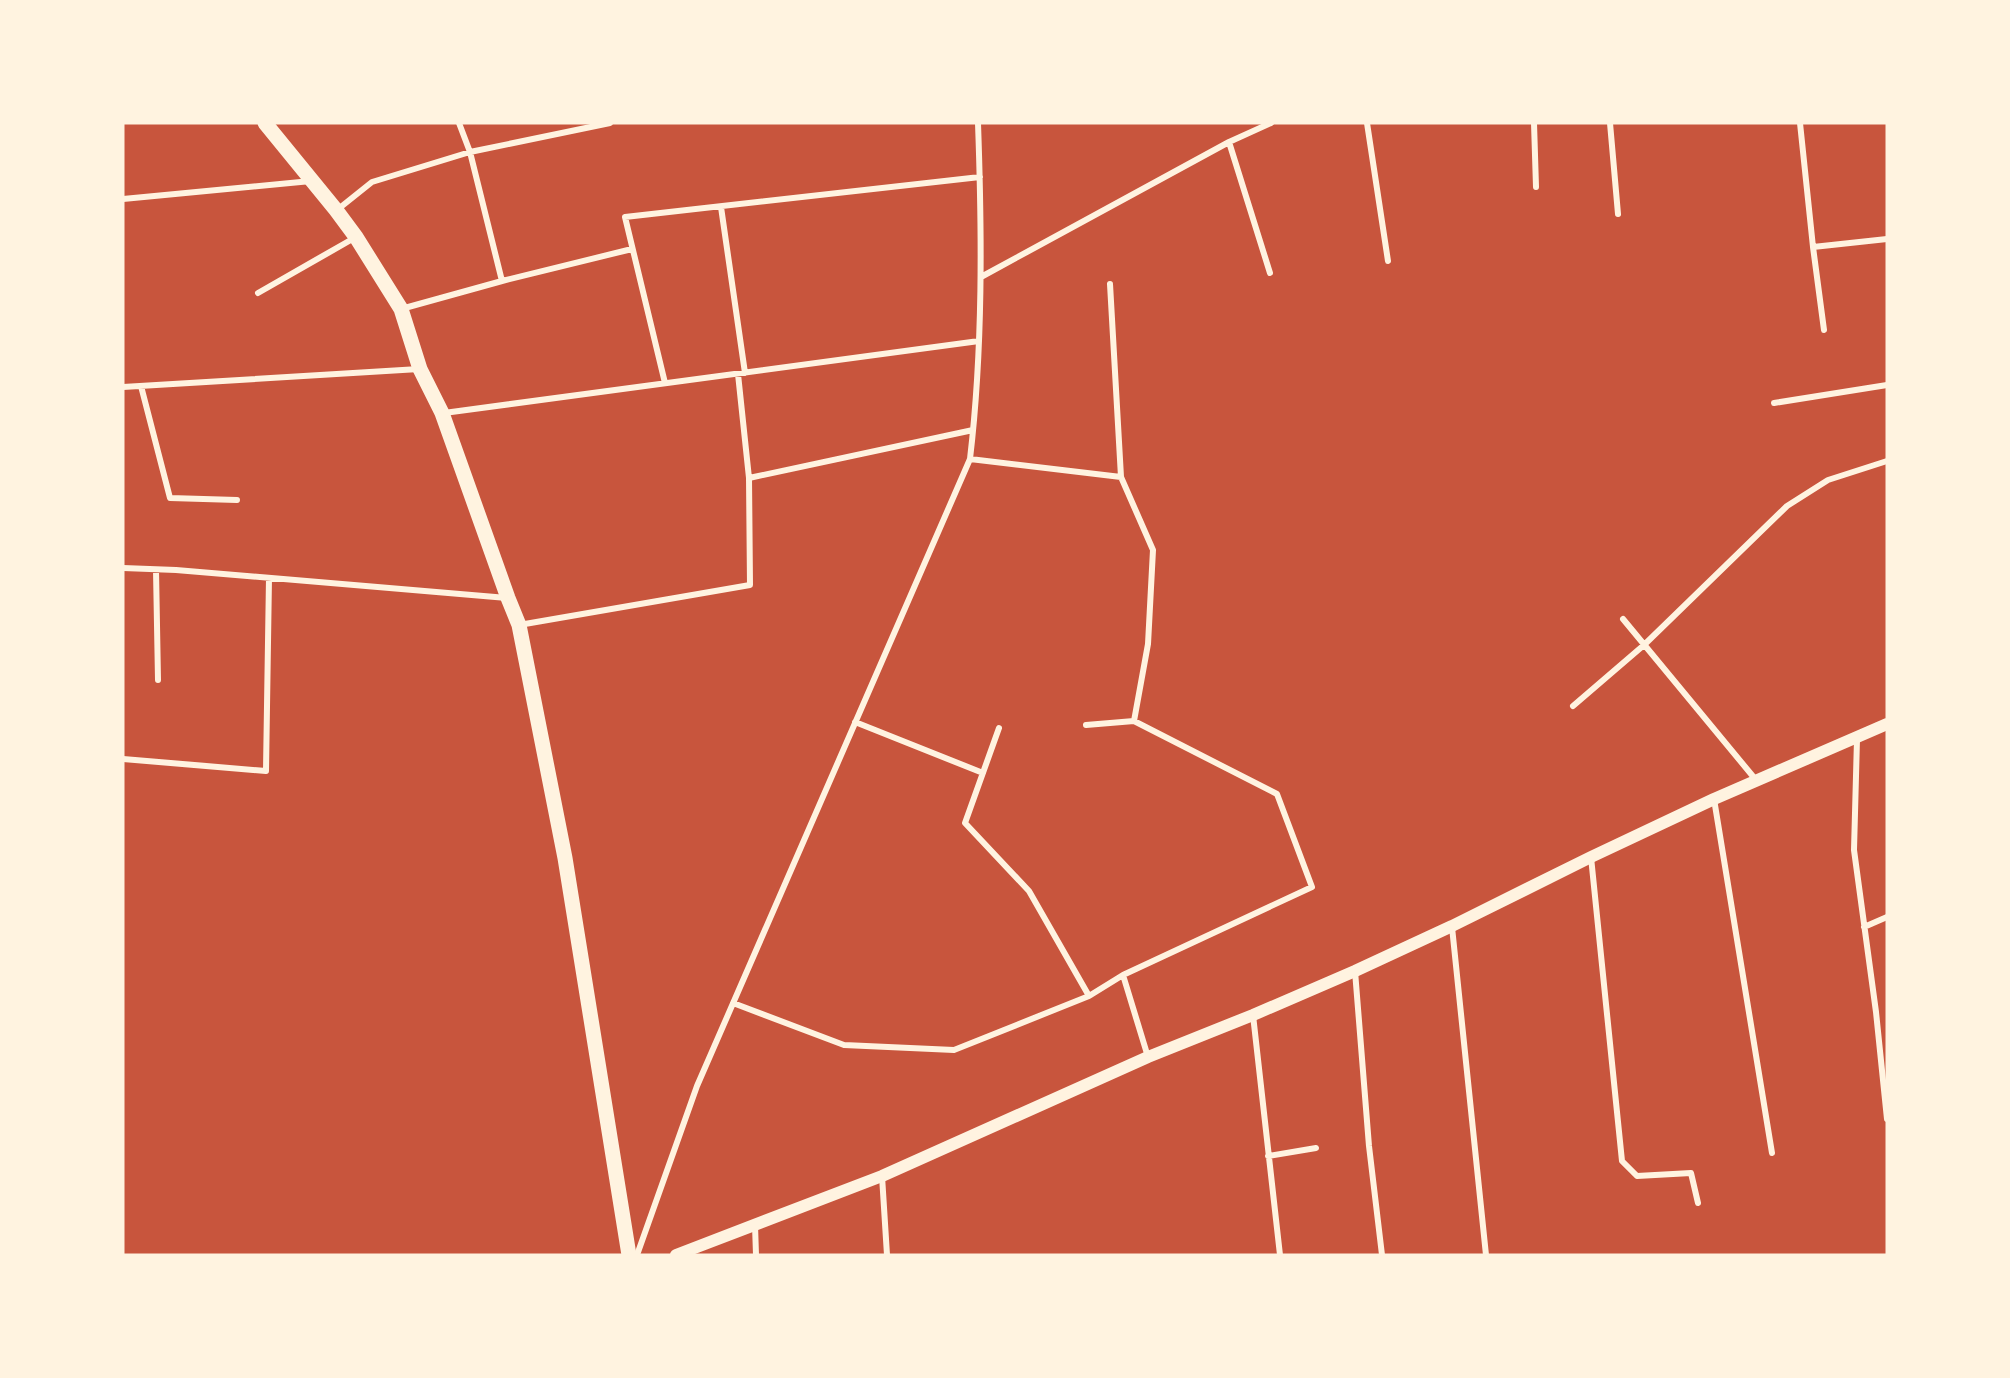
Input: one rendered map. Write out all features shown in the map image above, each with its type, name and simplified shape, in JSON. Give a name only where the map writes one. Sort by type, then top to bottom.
[{"type":"main road","points":[[264,123],[356,237],[401,309],[420,369],[442,413],[507,598],[519,625],[565,858],[629,1255]]},
{"type":"main road","points":[[676,1255],[882,1176],[1148,1057],[1355,971],[1714,799],[1857,739],[1887,724]]},
{"type":"street","points":[[459,123],[470,152],[502,281]]},
{"type":"street","points":[[336,210],[372,182],[470,152],[610,123]]},
{"type":"street","points":[[637,1255],[697,1086],[970,459],[974,430],[981,277],[978,123]]},
{"type":"street","points":[[981,277],[1229,142],[1271,123]]},
{"type":"street","points":[[1366,123],[1388,261]]},
{"type":"street","points":[[1534,123],[1536,187]]},
{"type":"street","points":[[1610,123],[1618,214]]},
{"type":"street","points":[[1800,123],[1824,330]]},
{"type":"street","points":[[1229,142],[1270,273]]},
{"type":"street","points":[[665,383],[625,217],[980,177]]},
{"type":"street","points":[[123,199],[311,181]]},
{"type":"street","points":[[721,207],[745,373]]},
{"type":"street","points":[[258,293],[356,237]]},
{"type":"street","points":[[1813,247],[1887,239]]},
{"type":"street","points":[[401,309],[632,249]]},
{"type":"street","points":[[1110,284],[1121,477],[1153,550],[1148,644],[1134,721]]},
{"type":"street","points":[[442,413],[979,341]]},
{"type":"street","points":[[123,387],[420,369]]},
{"type":"street","points":[[519,625],[750,585],[749,478],[738,374]]},
{"type":"street","points":[[1773,403],[1887,385]]},
{"type":"street","points":[[141,386],[170,498],[237,500]]},
{"type":"street","points":[[749,478],[974,430]]},
{"type":"street","points":[[970,459],[1121,477]]},
{"type":"street","points":[[1573,706],[1644,645],[1787,506],[1828,480],[1887,461]]},
{"type":"street","points":[[123,568],[507,598]]},
{"type":"street","points":[[156,570],[158,680]]},
{"type":"street","points":[[123,759],[266,771],[269,578]]},
{"type":"street","points":[[1623,620],[1756,780]]},
{"type":"street","points":[[733,1003],[844,1045],[954,1050],[1089,996],[1124,975],[1312,887],[1277,794],[1134,721],[1086,725]]},
{"type":"street","points":[[855,722],[983,772]]},
{"type":"street","points":[[999,728],[965,823],[1029,891],[1089,996]]},
{"type":"street","points":[[1857,739],[1854,850],[1885,1073],[1887,1119]]},
{"type":"street","points":[[1714,799],[1772,1153]]},
{"type":"street","points":[[1591,857],[1622,1161],[1637,1176],[1691,1173],[1698,1203]]},
{"type":"street","points":[[1864,927],[1887,917]]},
{"type":"street","points":[[1452,926],[1486,1255]]},
{"type":"street","points":[[1355,971],[1369,1146],[1382,1255]]},
{"type":"street","points":[[1124,975],[1148,1057]]},
{"type":"street","points":[[1253,1015],[1280,1255]]},
{"type":"street","points":[[1268,1156],[1316,1148]]},
{"type":"street","points":[[882,1176],[887,1255]]},
{"type":"street","points":[[755,1225],[756,1255]]}]
